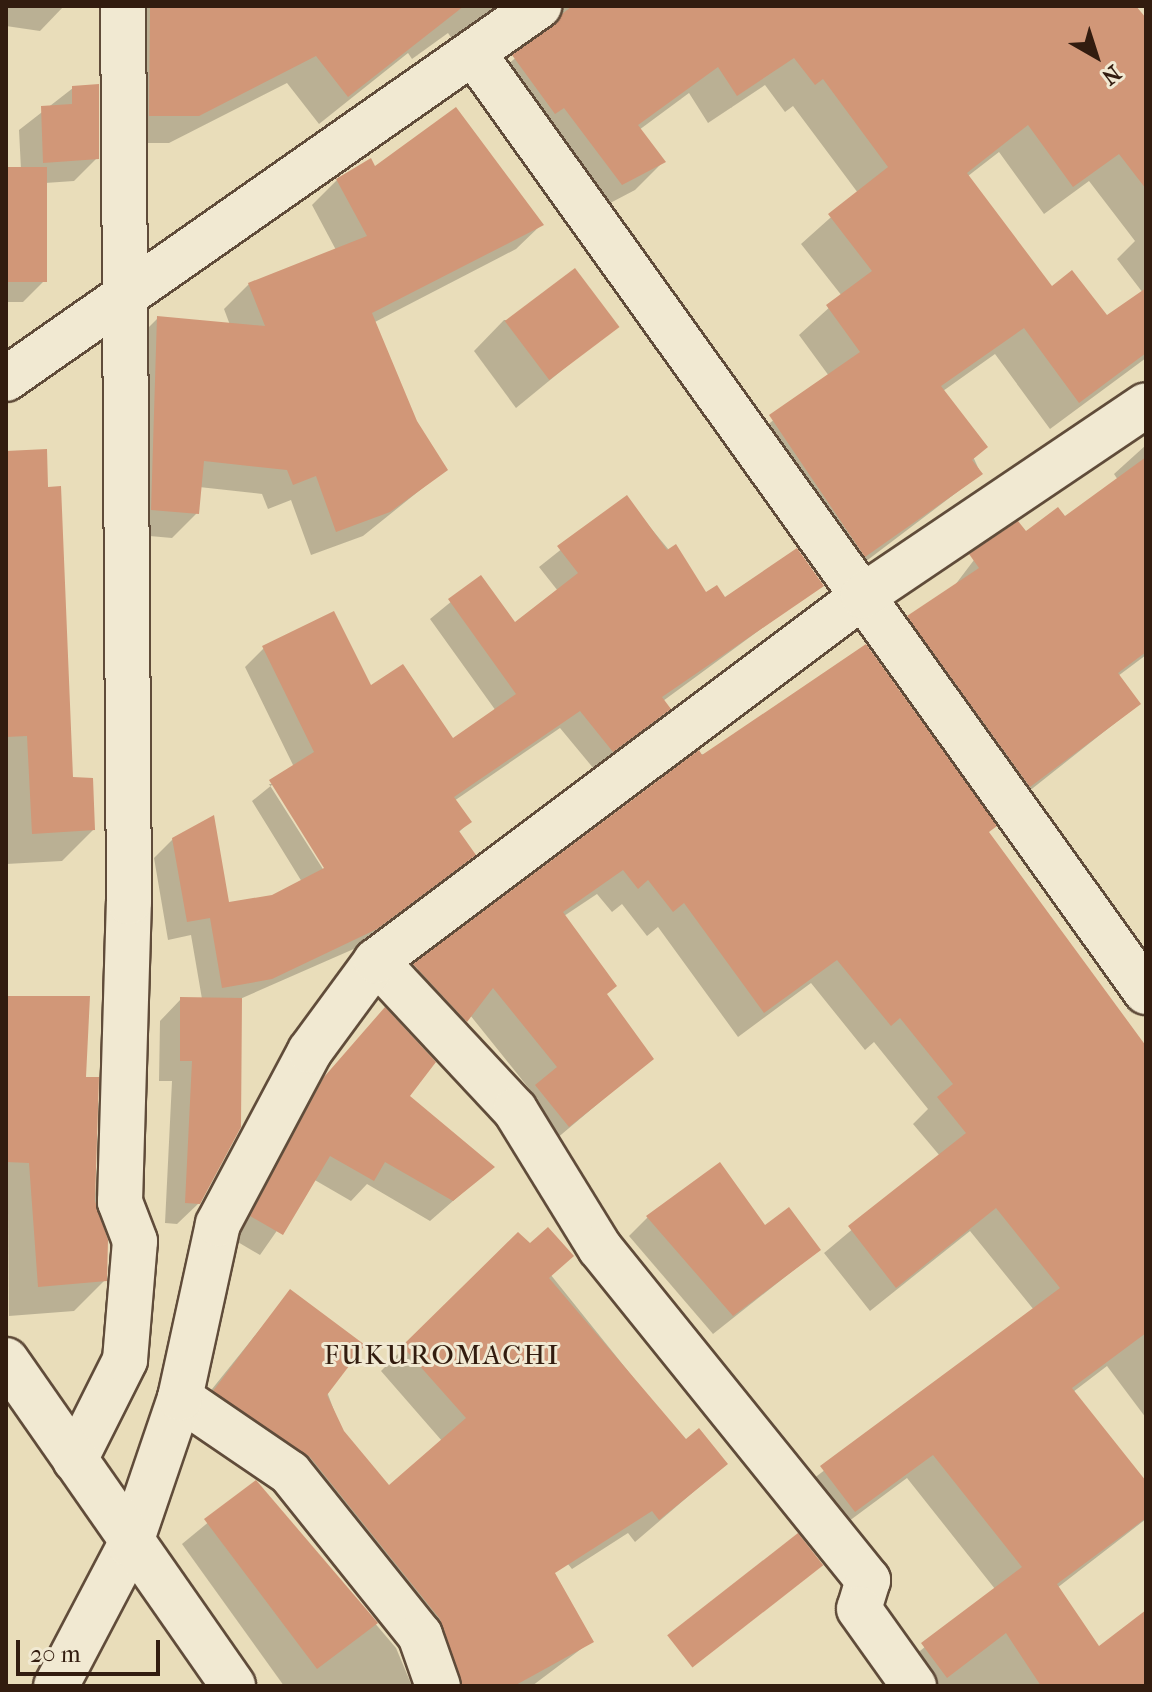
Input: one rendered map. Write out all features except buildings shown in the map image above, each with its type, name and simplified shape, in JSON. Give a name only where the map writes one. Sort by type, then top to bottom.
[{"type":"street","points":[[75,1460],[125,1360],[135,1241],[120,1202],[129,902],[121,300],[123,6]]},
{"type":"street","points":[[6,379],[539,6]]},
{"type":"street","points":[[474,54],[1146,992]]},
{"type":"street","points":[[56,1686],[130,1545],[180,1398],[218,1224],[310,1051],[376,961],[863,596],[1146,405]]},
{"type":"street","points":[[376,961],[515,1110],[600,1248],[868,1580],[859,1609],[914,1686]]},
{"type":"street","points":[[6,1360],[130,1545],[233,1686]]},
{"type":"street","points":[[180,1398],[290,1473],[420,1635],[438,1686]]},
{"type":"district","name":"FUKUROMACHI","points":[[442,1355]]}]
